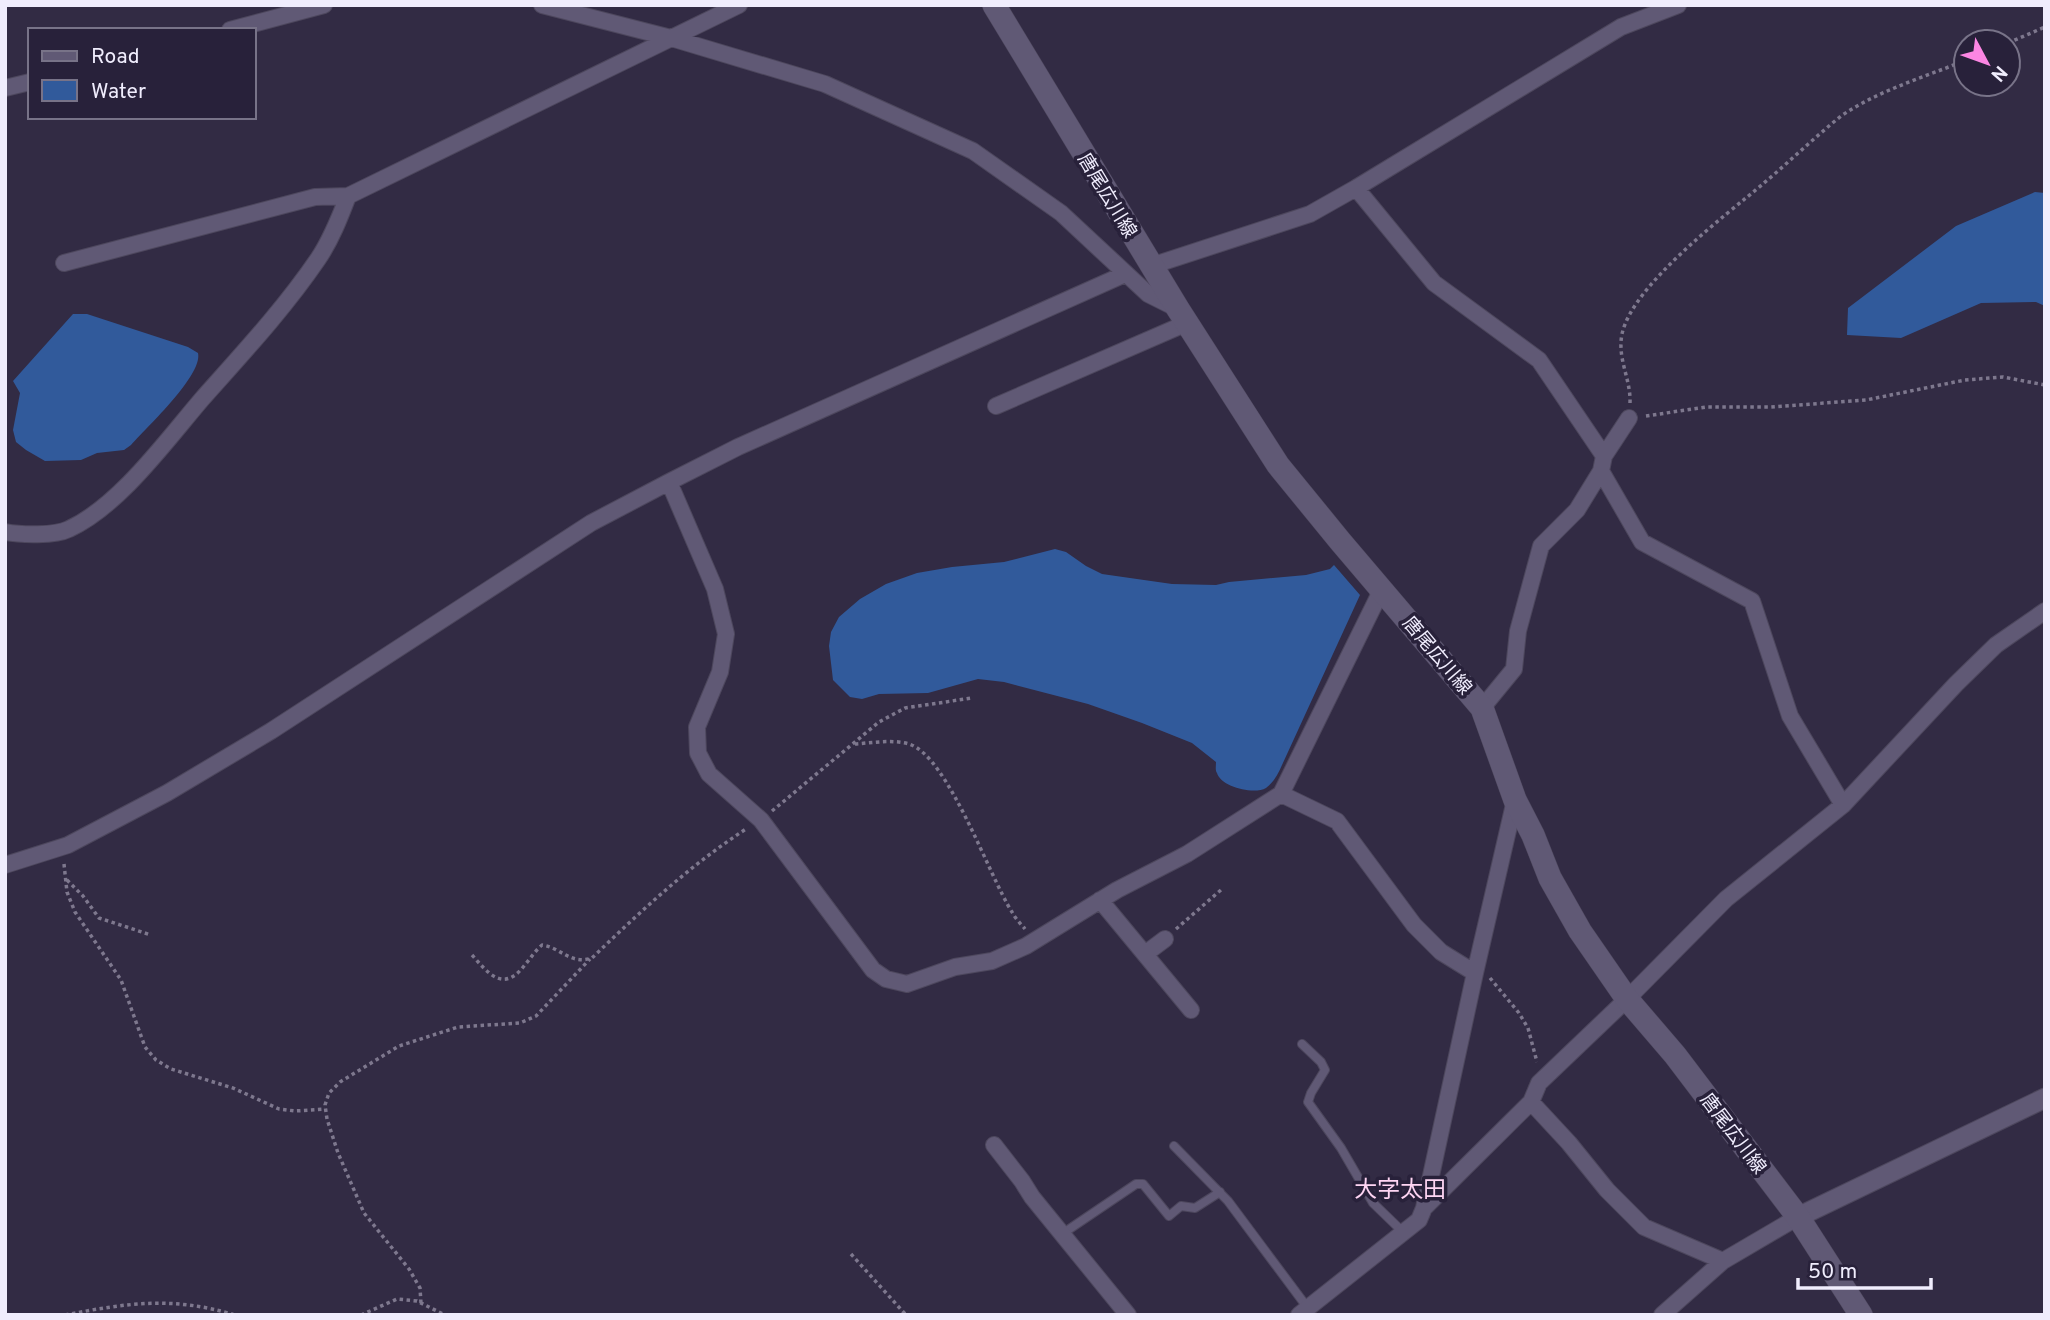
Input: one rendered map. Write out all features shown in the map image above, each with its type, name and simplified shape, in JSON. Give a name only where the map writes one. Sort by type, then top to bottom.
[{"type":"main road","name":"唐尾広川線","points":[[994,5],[1151,266],[1278,465],[1482,708],[1515,800],[1550,877],[1580,932],[1627,999],[1675,1055],[1798,1217],[1861,1315]]},
{"type":"street","points":[[238,28],[324,5]]},
{"type":"street","points":[[542,5],[671,38],[825,84],[974,151],[1061,213],[1148,294],[1182,316]]},
{"type":"street","points":[[64,263],[315,197],[348,196],[739,5]]},
{"type":"street","points":[[1151,266],[1310,214],[1621,27],[1678,5]]},
{"type":"street","points":[[5,88],[28,82]]},
{"type":"street","points":[[1356,188],[1434,283],[1539,360],[1603,463],[1642,542],[1752,601],[1790,716],[1843,805]]},
{"type":"street","points":[[5,533],[22,536],[67,530],[107,504],[152,457],[286,301],[319,257],[348,196]]},
{"type":"street","points":[[5,865],[62,847],[167,793],[271,731],[591,523],[738,447],[1125,274]]},
{"type":"street","points":[[996,406],[1182,316]]},
{"type":"street","points":[[1482,708],[1514,669],[1518,631],[1541,546],[1577,510],[1629,418]]},
{"type":"street","points":[[669,482],[715,589],[726,634],[720,672],[697,727],[698,753],[709,774],[761,820],[873,970],[886,979],[907,984],[955,967],[992,961],[1034,941],[1100,900],[1187,854],[1281,794],[1382,589]]},
{"type":"street","points":[[1424,1208],[1531,1102],[1539,1083],[1627,999],[1726,898],[1843,805],[1996,645],[2045,611]]},
{"type":"street","points":[[1281,794],[1337,821],[1414,925],[1441,952],[1476,968]]},
{"type":"street","points":[[1303,1311],[1419,1220],[1424,1208],[1515,800]]},
{"type":"street","points":[[1100,900],[1191,1010]]},
{"type":"street","points":[[1145,954],[1165,939]]},
{"type":"street","points":[[1662,1315],[1723,1261],[1798,1217],[2045,1098]]},
{"type":"street","points":[[1531,1102],[1607,1190],[1644,1227],[1723,1261]]},
{"type":"street","points":[[994,1145],[1061,1234],[1128,1315]]},
{"type":"lane","points":[[1301,1044],[1321,1062],[1325,1070],[1308,1102],[1341,1148],[1373,1203],[1403,1232]]},
{"type":"lane","points":[[1174,1146],[1228,1201],[1303,1311]]},
{"type":"lane","points":[[1061,1234],[1136,1184],[1143,1184],[1169,1216],[1181,1206],[1195,1208],[1220,1192]]},
{"type":"path","points":[[2022,37],[2045,27]]},
{"type":"path","points":[[1952,65],[1896,86],[1841,116],[1675,258],[1641,297],[1628,316],[1622,335],[1621,358],[1630,395],[1629,418],[1706,407],[1771,407],[1866,400],[1965,380],[2003,377],[2045,385]]},
{"type":"path","points":[[421,1303],[420,1287],[410,1269],[364,1213],[338,1153],[327,1119],[329,1093],[340,1082],[398,1046],[458,1027],[520,1023],[536,1016],[666,888],[761,820],[879,722],[905,709],[972,698]]},
{"type":"path","points":[[852,744],[910,744],[926,755],[982,848],[1011,912],[1034,941]]},
{"type":"path","points":[[62,847],[67,892],[75,912],[121,980],[145,1047],[156,1060],[171,1069],[233,1088],[279,1109],[326,1109]]},
{"type":"path","points":[[67,880],[99,918],[151,935]]},
{"type":"path","points":[[1165,939],[1222,889]]},
{"type":"path","points":[[472,955],[494,978],[503,980],[522,970],[542,945],[582,961],[592,958]]},
{"type":"path","points":[[1476,968],[1519,1013],[1528,1028],[1540,1073],[1539,1083]]},
{"type":"path","points":[[851,1254],[906,1315]]},
{"type":"path","points":[[360,1315],[397,1299],[417,1301],[445,1315]]},
{"type":"path","points":[[65,1315],[124,1304],[163,1303],[206,1306],[235,1315]]},
{"type":"water","points":[[2035,192],[2045,193],[2045,306],[2036,302],[1981,303],[1901,338],[1847,335],[1848,308],[1956,226]]},
{"type":"water","points":[[73,314],[87,314],[188,347],[198,353],[197,363],[172,401],[124,450],[97,453],[81,460],[45,461],[16,442],[13,430],[20,393],[13,381]]},
{"type":"water","points":[[1055,549],[1066,552],[1102,574],[1172,584],[1216,585],[1306,575],[1330,569],[1334,565],[1360,595],[1276,778],[1269,786],[1254,791],[1231,786],[1220,778],[1216,771],[1216,762],[1192,743],[1088,704],[1004,682],[978,679],[928,693],[879,694],[862,699],[850,697],[833,680],[829,646],[831,632],[839,617],[860,599],[886,584],[917,573],[1004,562]]},
{"type":"district","name":"大字太田","points":[[1400,1189]]}]
